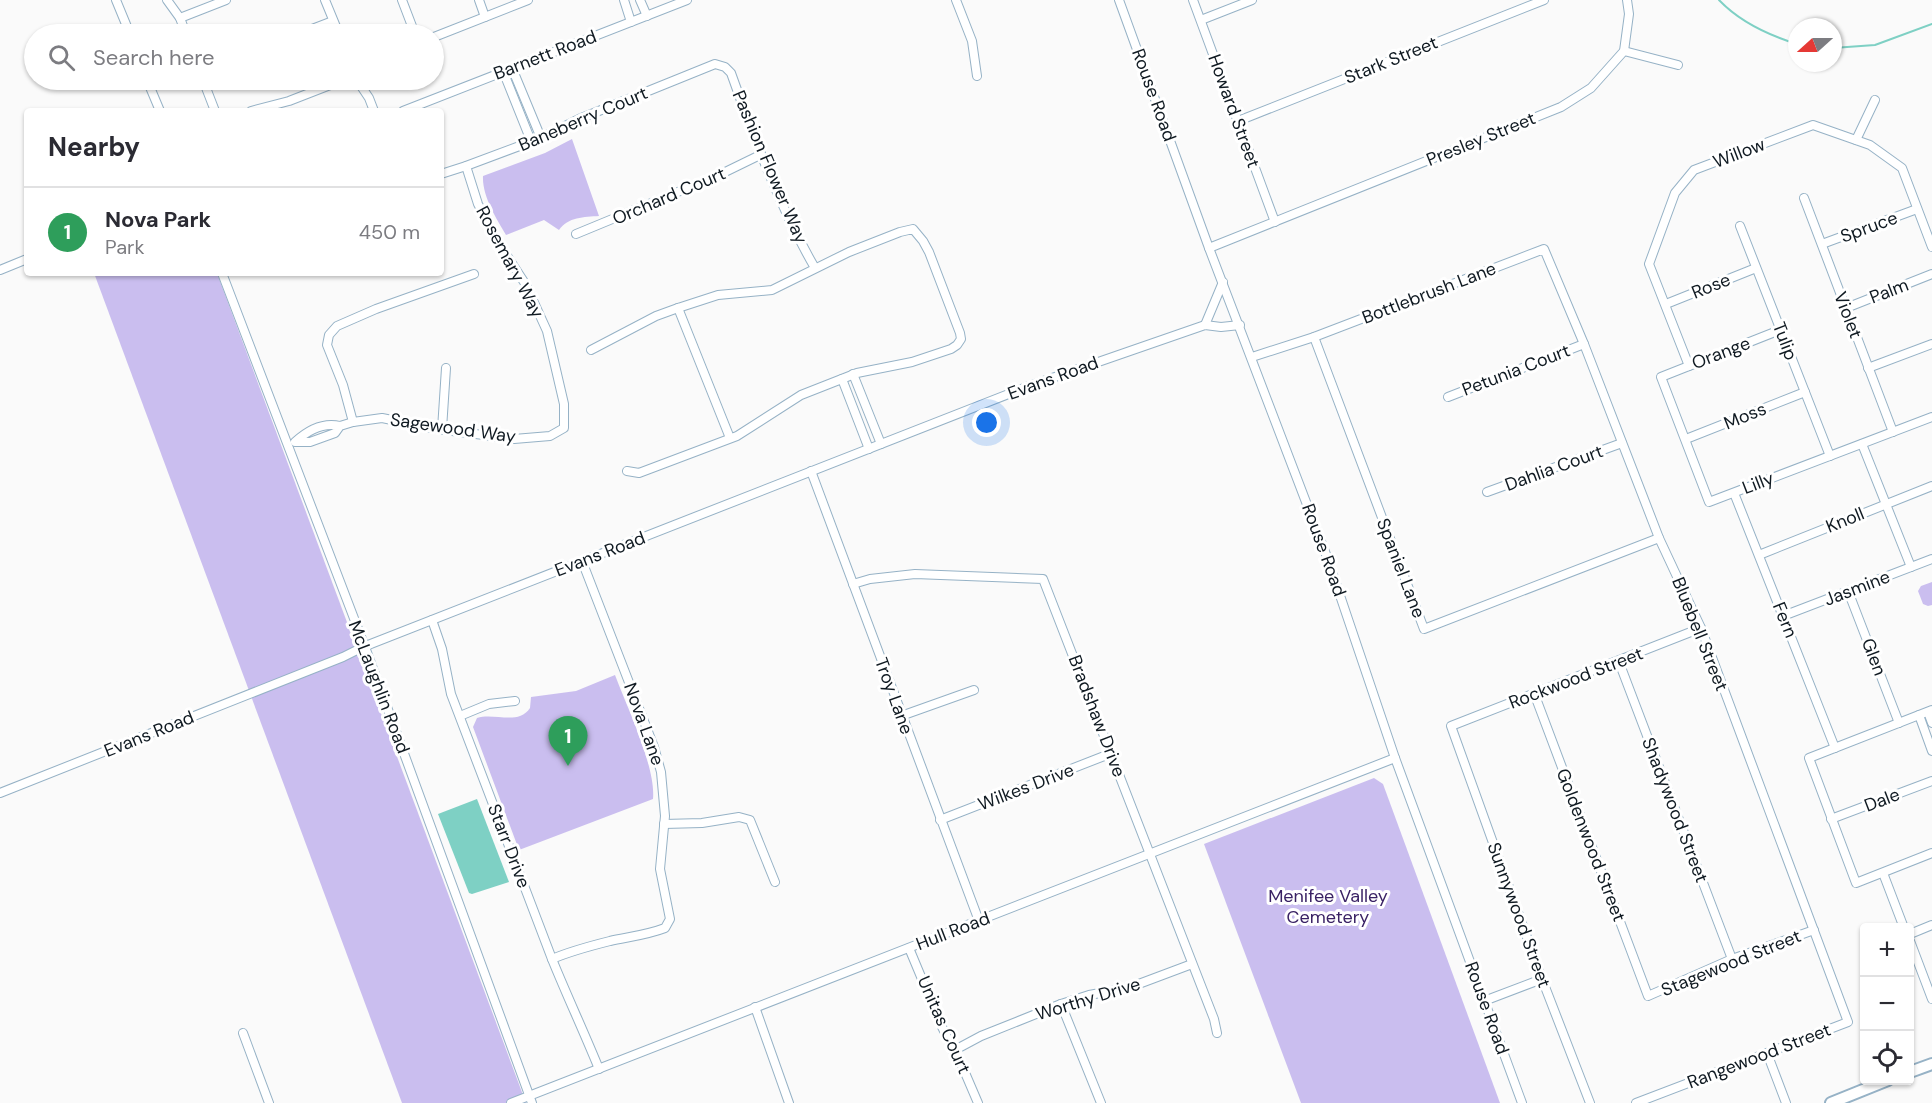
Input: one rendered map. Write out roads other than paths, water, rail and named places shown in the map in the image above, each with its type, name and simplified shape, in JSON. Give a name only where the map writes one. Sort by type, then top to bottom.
[{"type":"main road","points":[[1914,1071],[1932,1064]]},
{"type":"main road","points":[[1831,1103],[1876,1085]]},
{"type":"street","points":[[116,0],[126,24]]},
{"type":"street","points":[[167,0],[182,24]]},
{"type":"street","points":[[180,18],[226,0]]},
{"type":"street","points":[[325,0],[334,24]]},
{"type":"street","points":[[402,0],[411,24]]},
{"type":"street","points":[[479,0],[485,17]]},
{"type":"street","points":[[444,33],[528,0]]},
{"type":"street","points":[[624,0],[631,22]]},
{"type":"street","points":[[640,0],[647,16]]},
{"type":"street","name":"Barnett Road","points":[[411,108],[687,0]]},
{"type":"street","points":[[956,0],[972,41],[977,76]]},
{"type":"street","name":"Rouse Road","points":[[1119,0],[1209,248],[1328,557],[1395,758],[1522,1103]]},
{"type":"street","name":"Howard Street","points":[[1193,0],[1275,222]]},
{"type":"street","points":[[1201,20],[1252,0]]},
{"type":"street","name":"Stark Street","points":[[1238,121],[1544,0]]},
{"type":"street","points":[[1627,0],[1629,14],[1624,51],[1678,65]]},
{"type":"street","points":[[325,24],[333,21]]},
{"type":"street","name":"Presley Street","points":[[1209,248],[1561,106],[1591,88],[1624,51]]},
{"type":"street","name":"Baneberry Court","points":[[444,173],[541,138],[579,119],[715,64],[725,67]]},
{"type":"street","name":"Pashion Flower Way","points":[[725,67],[730,73],[760,155],[798,239],[815,268]]},
{"type":"street","points":[[508,70],[541,138]]},
{"type":"street","points":[[508,70],[531,141]]},
{"type":"street","points":[[151,90],[159,108]]},
{"type":"street","points":[[207,90],[214,108]]},
{"type":"street","points":[[262,108],[317,90]]},
{"type":"street","points":[[364,90],[373,108]]},
{"type":"street","points":[[1857,140],[1875,100]]},
{"type":"street","name":"Willow","points":[[1689,366],[1649,264],[1675,193],[1694,170],[1813,125],[1870,145],[1902,168],[1932,247]]},
{"type":"street","name":"Orchard Court","points":[[576,234],[718,175],[760,155]]},
{"type":"street","name":"Rosemary Way","points":[[466,166],[477,204],[526,285],[547,331],[564,404],[564,428]]},
{"type":"street","name":"Violet","points":[[1804,198],[1893,432]]},
{"type":"street","name":"Spruce","points":[[1821,244],[1917,209]]},
{"type":"street","name":"Tulip","points":[[1740,226],[1830,456]]},
{"type":"street","points":[[591,350],[656,316],[718,295],[772,290],[849,252],[900,232],[913,230],[917,232],[929,252],[960,333],[961,339],[951,349],[927,358],[853,374],[801,395],[753,427],[730,438],[639,473],[627,471]]},
{"type":"street","name":"Bottlebrush Lane","points":[[1252,357],[1314,337],[1544,249]]},
{"type":"street","name":"Bluebell Street","points":[[1544,249],[1584,344],[1659,538],[1701,628],[1848,1022]]},
{"type":"street","points":[[0,270],[24,260]]},
{"type":"street","name":"Rose","points":[[1666,304],[1756,268]]},
{"type":"street","points":[[352,422],[343,385],[327,345],[329,335],[337,326],[376,309],[474,274]]},
{"type":"street","name":"Palm","points":[[1846,308],[1932,274]]},
{"type":"street","name":"McLaughlin Road","points":[[223,276],[292,443],[363,646],[530,1099]]},
{"type":"street","points":[[1205,325],[1223,282]]},
{"type":"street","points":[[678,308],[730,438]]},
{"type":"street","name":"Evans Road","points":[[0,793],[343,657],[363,646],[1029,386],[1205,325],[1221,327],[1240,325]]},
{"type":"street","name":"Orange","points":[[1661,377],[1780,330]]},
{"type":"street","name":"Spaniel Lane","points":[[1314,337],[1424,629],[1659,538]]},
{"type":"street","name":"Petunia Court","points":[[1448,397],[1584,344]]},
{"type":"street","points":[[1869,368],[1932,344]]},
{"type":"street","points":[[442,429],[446,368]]},
{"type":"street","points":[[853,374],[881,444]]},
{"type":"street","name":"Lilly","points":[[1661,377],[1709,502],[1932,417]]},
{"type":"street","points":[[842,379],[869,449]]},
{"type":"street","name":"Moss","points":[[1686,439],[1805,392]]},
{"type":"street","name":"Sagewood Way","points":[[292,443],[306,432],[329,423],[340,426],[382,418],[514,439],[550,436],[564,428]]},
{"type":"street","name":"Dahlia Court","points":[[1487,492],[1622,443]]},
{"type":"street","points":[[1862,444],[1911,567]]},
{"type":"street","name":"Troy Lane","points":[[811,471],[979,921]]},
{"type":"street","name":"Knoll","points":[[1759,555],[1932,486]]},
{"type":"street","name":"Fern","points":[[1734,493],[1835,748]]},
{"type":"street","name":"Jasmine","points":[[1783,616],[1932,559]]},
{"type":"street","name":"Nova Lane","points":[[552,959],[568,952],[654,932],[665,928],[670,919],[660,869],[664,824],[662,772],[582,561]]},
{"type":"street","name":"Bradshaw Drive","points":[[853,584],[881,577],[915,574],[1043,579],[1214,1019],[1217,1033]]},
{"type":"street","name":"Glen","points":[[1848,591],[1899,723]]},
{"type":"street","name":"Starr Drive","points":[[432,620],[442,649],[451,694],[565,993],[599,1069]]},
{"type":"street","name":"Rockwood Street","points":[[1451,726],[1701,628]]},
{"type":"street","name":"Shadywood Street","points":[[1619,662],[1732,959]]},
{"type":"street","points":[[901,716],[974,690]]},
{"type":"street","name":"Goldenwood Street","points":[[1534,693],[1648,996]]},
{"type":"street","points":[[460,716],[489,704],[515,701]]},
{"type":"street","points":[[1932,723],[1930,711],[1809,758],[1856,883],[1932,853]]},
{"type":"street","points":[[1919,715],[1932,751]]},
{"type":"street","name":"Sunnywood Street","points":[[1451,726],[1542,979],[1590,1103]]},
{"type":"street","name":"Wilkes Drive","points":[[940,820],[1112,753]]},
{"type":"street","name":"Hull Road","points":[[511,1103],[530,1099],[755,1007],[1151,855],[1395,758]]},
{"type":"street","name":"Dale","points":[[1832,819],[1932,782]]},
{"type":"street","points":[[664,824],[702,823],[739,817],[750,820],[775,882]]},
{"type":"street","points":[[1883,873],[1902,923]]},
{"type":"street","points":[[1914,933],[1932,926]]},
{"type":"street","name":"Stagewood Street","points":[[1648,996],[1732,959],[1814,930]]},
{"type":"street","name":"Unitas Court","points":[[909,948],[978,1103]]},
{"type":"street","points":[[1914,951],[1932,996]]},
{"type":"street","name":"Worthy Drive","points":[[953,1051],[981,1036],[1061,1004],[1089,995],[1128,988],[1192,964]]},
{"type":"street","points":[[1484,1001],[1542,979]]},
{"type":"street","points":[[1061,1004],[1101,1103]]},
{"type":"street","points":[[755,1007],[789,1103]]},
{"type":"street","name":"Rangewood Street","points":[[1636,1103],[1848,1022]]},
{"type":"street","points":[[243,1033],[269,1103]]},
{"type":"street","points":[[1767,1053],[1786,1103]]},
{"type":"waterway","points":[[1719,0],[1736,15],[1755,27],[1788,41]]},
{"type":"waterway","points":[[1842,47],[1875,45],[1932,24]]},
{"type":"place","name":"Nova Park","points":[[568,766]]},
{"type":"park label","name":"Menifee Valley Cemetery","points":[[1328,906]]}]
